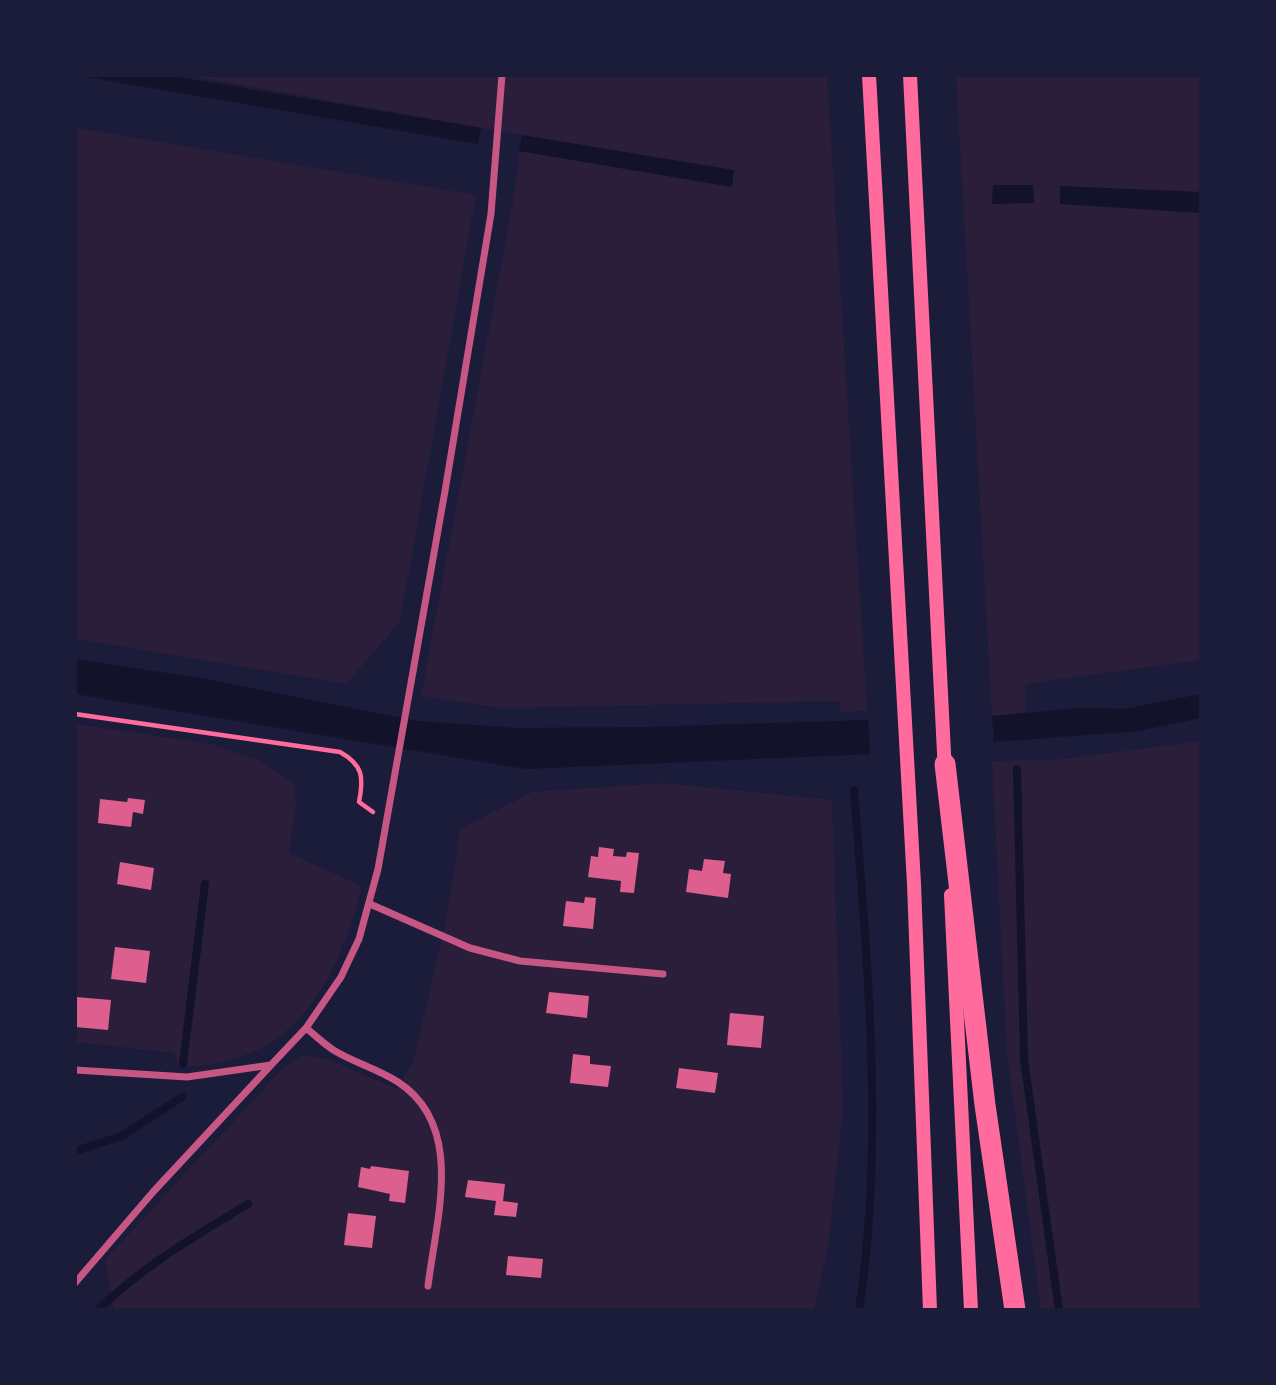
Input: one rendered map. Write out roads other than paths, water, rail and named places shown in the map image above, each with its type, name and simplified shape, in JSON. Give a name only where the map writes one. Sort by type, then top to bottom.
[{"type":"highway","points":[[945,764],[985,1105],[1015,1310]]},
{"type":"main road","points":[[869,75],[914,884],[930,1310]]},
{"type":"main road","points":[[910,75],[971,1310]]},
{"type":"street","points":[[75,1283],[153,1192],[306,1028],[341,977],[359,939],[370,904],[386,817],[491,214],[502,75]]},
{"type":"street","points":[[370,904],[470,948],[520,961],[663,974]]},
{"type":"street","points":[[306,1028],[335,1051],[401,1084],[431,1116],[438,1132],[441,1175],[428,1286]]},
{"type":"street","points":[[75,1070],[187,1077],[271,1065]]},
{"type":"waterway","points":[[1017,769],[1024,1059],[1059,1310]]},
{"type":"waterway","points":[[854,790],[868,985],[872,1116],[867,1246],[859,1310]]},
{"type":"waterway","points":[[183,1064],[205,884]]},
{"type":"waterway","points":[[75,1151],[122,1136],[182,1097]]},
{"type":"waterway","points":[[98,1310],[151,1266],[248,1204]]}]
